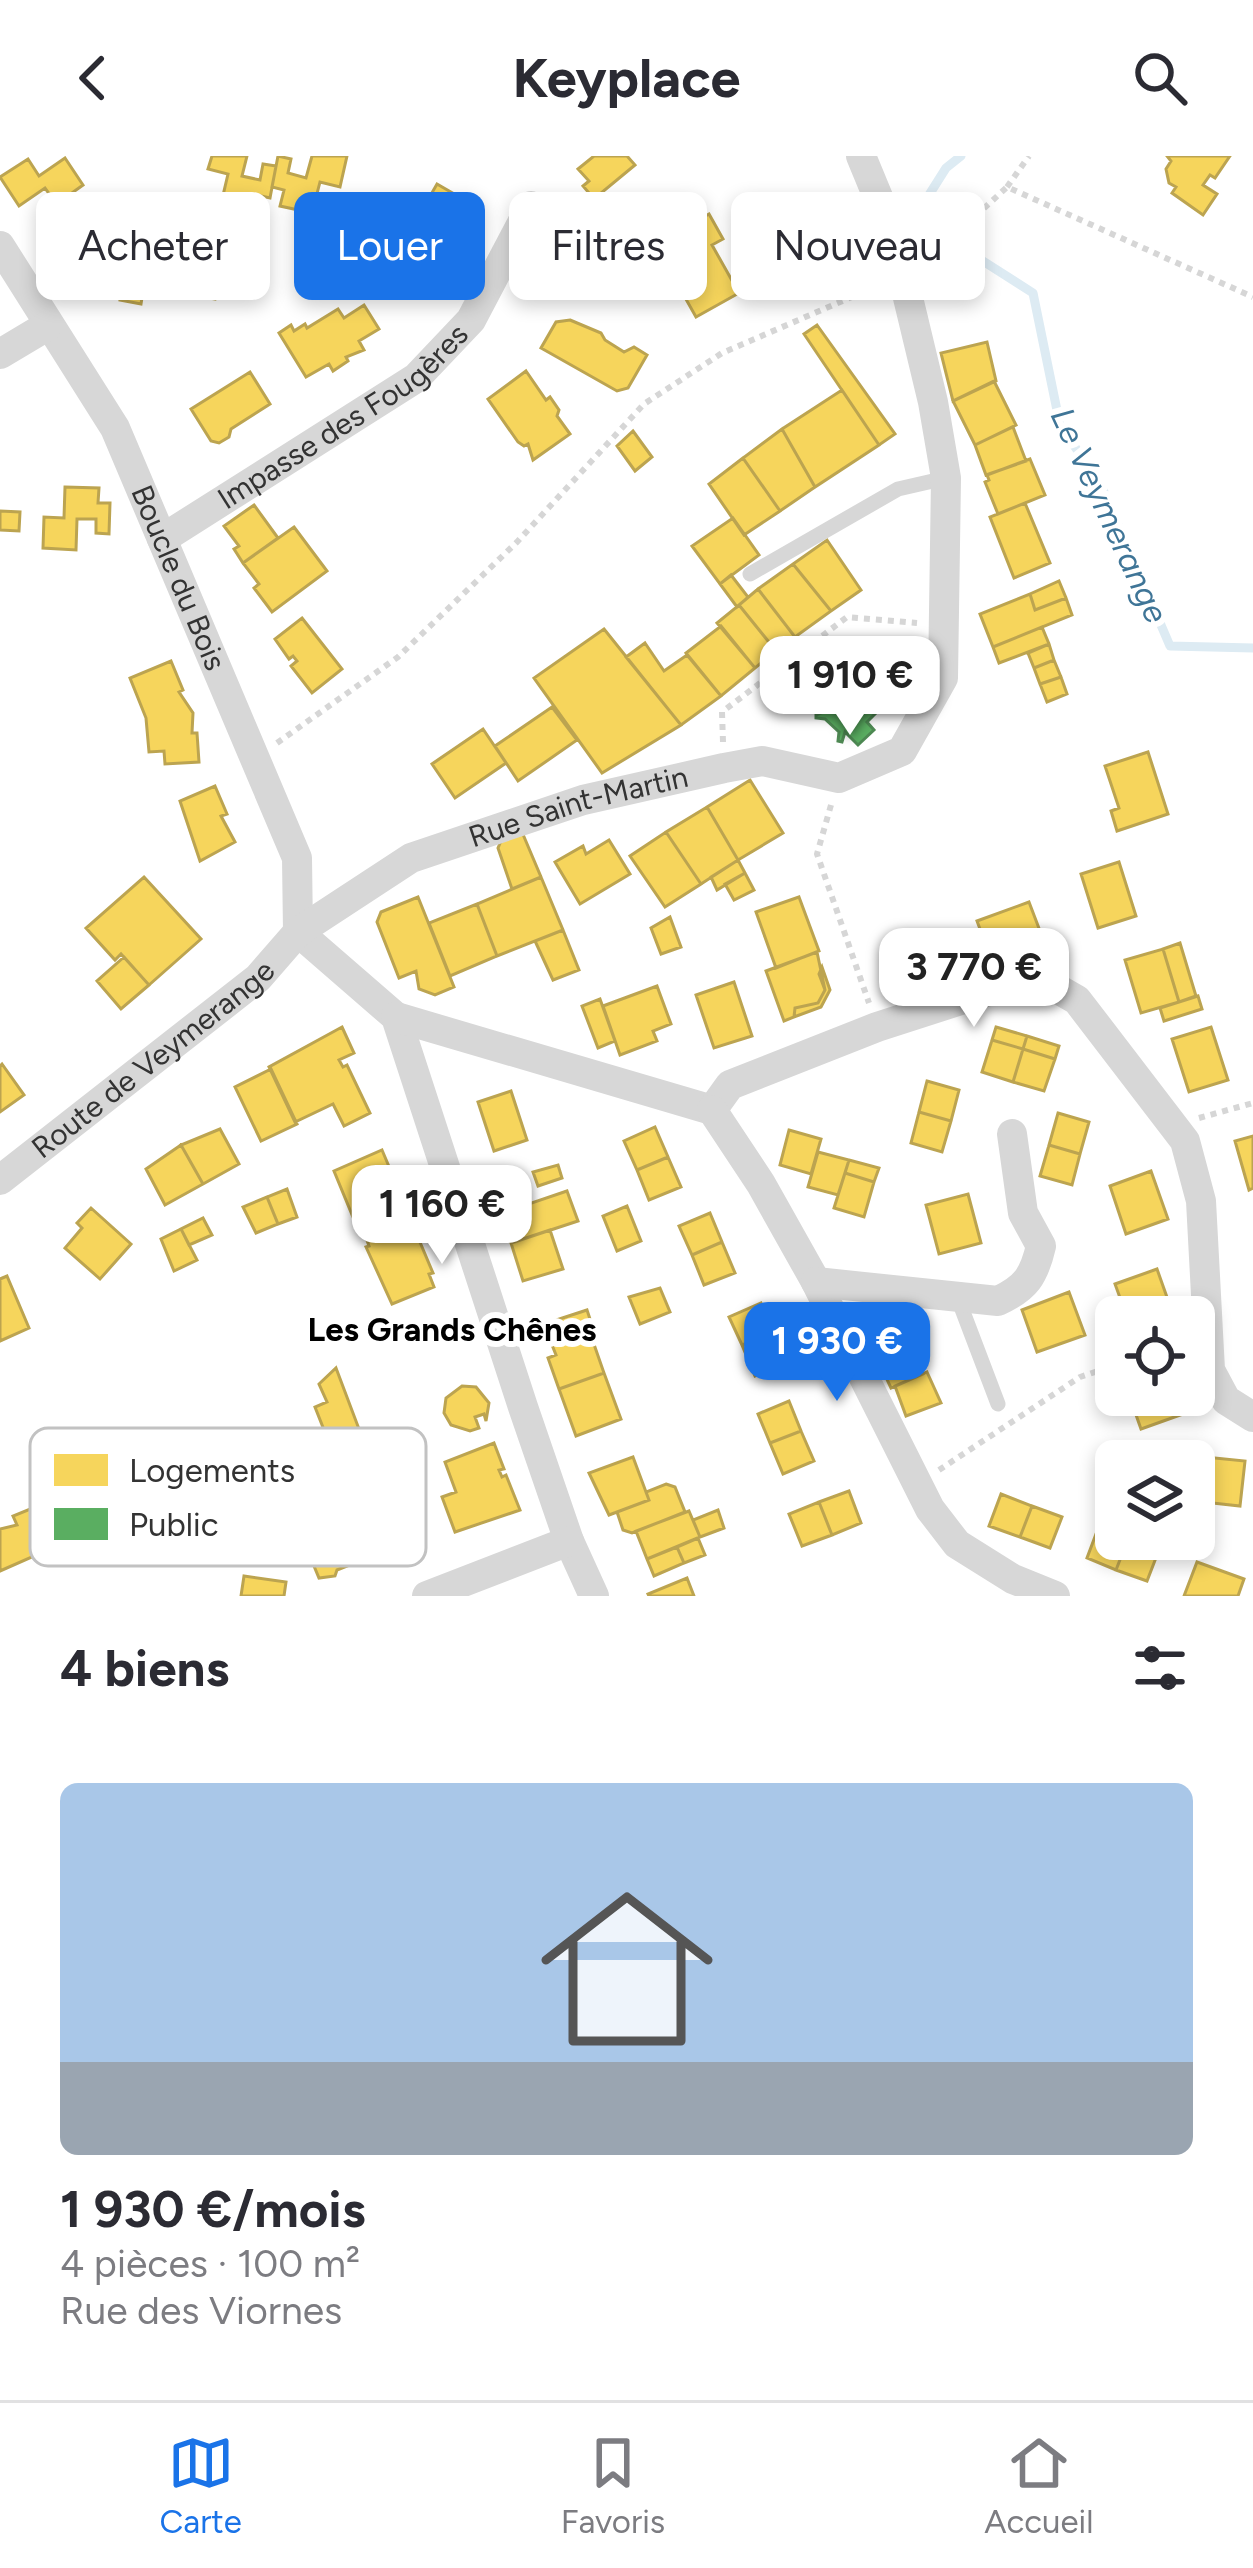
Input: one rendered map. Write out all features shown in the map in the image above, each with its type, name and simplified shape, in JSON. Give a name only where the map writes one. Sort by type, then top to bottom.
[{"type":"street","points":[[861,156],[876,192]]},
{"type":"street","name":"Boucle du Bois","points":[[0,246],[115,428],[297,858],[298,932]]},
{"type":"street","name":"Impasse des Fougères","points":[[162,539],[416,378],[471,320],[509,248]]},
{"type":"street","points":[[839,778],[902,751],[943,678],[946,478],[934,402],[907,300]]},
{"type":"street","points":[[0,354],[47,326]]},
{"type":"street","name":"Rue Saint-Martin","points":[[298,932],[411,859],[584,800],[762,761],[839,778]]},
{"type":"street","points":[[298,932],[396,1017],[712,1110],[761,1184],[816,1282],[930,1509],[957,1544],[1013,1579],[1055,1596]]},
{"type":"street","name":"Route de Veymerange","points":[[0,1180],[258,978],[298,932]]},
{"type":"street","points":[[712,1110],[730,1084],[877,1027],[1035,976],[1077,1000],[1178,1133],[1201,1201],[1210,1370],[1226,1400],[1253,1417]]},
{"type":"street","points":[[396,1017],[569,1541],[594,1596]]},
{"type":"street","points":[[816,1282],[998,1301],[1022,1290],[1034,1273],[1041,1246],[1023,1213],[1012,1133]]},
{"type":"street","points":[[428,1596],[569,1541]]},
{"type":"lane","points":[[750,574],[898,489],[946,478]]},
{"type":"lane","points":[[957,1296],[998,1404]]},
{"type":"path","points":[[985,207],[1029,156]]},
{"type":"path","points":[[1007,187],[1253,297]]},
{"type":"path","points":[[256,758],[398,657],[518,542],[644,404],[722,353],[847,300]]},
{"type":"path","points":[[724,768],[722,712],[847,616],[944,625]]},
{"type":"path","points":[[839,778],[817,854],[877,1027]]},
{"type":"path","points":[[1178,1133],[1253,1102]]},
{"type":"building: Logements","points":[[212,156],[247,156],[242,176],[260,180],[263,164],[276,166],[270,198],[270,192],[224,192],[228,174],[208,169]]},
{"type":"building: Logements","points":[[278,156],[291,159],[288,173],[306,178],[312,156],[347,156],[340,187],[320,182],[317,192],[294,192],[294,209],[280,206],[284,190],[272,187]]},
{"type":"building: Logements","points":[[594,156],[627,156],[635,165],[602,192],[588,192],[583,186],[589,181],[578,169]]},
{"type":"building: Logements","points":[[1167,156],[1230,156],[1215,178],[1210,175],[1203,185],[1217,194],[1203,215],[1172,193],[1176,187],[1169,183],[1166,169],[1171,161]]},
{"type":"building: Logements","points":[[65,158],[83,185],[73,192],[45,188],[19,206],[0,177],[28,159],[39,176]]},
{"type":"building: Logements","points":[[707,215],[723,239],[712,245],[731,279],[731,297],[696,317],[686,300],[707,300]]},
{"type":"building: Logements","points":[[364,305],[379,329],[359,341],[364,350],[346,357],[348,361],[333,371],[329,364],[306,377],[279,333],[291,325],[294,331],[305,324],[307,328],[338,309],[344,318]]},
{"type":"building: Logements","points":[[570,320],[601,333],[624,352],[634,347],[647,355],[628,388],[617,391],[541,348],[556,322]]},
{"type":"building: Logements","points":[[817,325],[895,434],[879,445],[804,334]]},
{"type":"building: Logements","points":[[987,342],[996,381],[953,401],[941,353]]},
{"type":"building: Logements","points":[[526,371],[546,400],[550,397],[570,434],[533,460],[528,444],[518,442],[488,399]]},
{"type":"building: Logements","points":[[250,372],[270,404],[231,429],[229,437],[219,443],[211,441],[191,409]]},
{"type":"building: Logements","points":[[994,381],[1016,425],[975,445],[953,401]]},
{"type":"building: Logements","points":[[842,390],[879,445],[815,487],[782,429]]},
{"type":"building: Logements","points":[[1013,427],[1026,461],[986,475],[975,445]]},
{"type":"building: Logements","points":[[782,429],[815,487],[780,511],[743,458]]},
{"type":"building: Logements","points":[[633,431],[652,457],[635,471],[617,446]]},
{"type":"building: Logements","points":[[743,458],[780,511],[744,535],[709,484]]},
{"type":"building: Logements","points":[[1030,459],[1045,495],[998,514],[985,482],[987,475]]},
{"type":"building: Logements","points":[[65,487],[99,488],[98,503],[110,503],[109,534],[96,533],[96,519],[77,519],[76,550],[43,548],[44,517],[64,518]]},
{"type":"building: Logements","points":[[1025,503],[1050,563],[1014,578],[990,517]]},
{"type":"building: Logements","points":[[254,505],[278,538],[243,563],[234,549],[239,546],[224,526]]},
{"type":"building: Logements","points":[[0,511],[20,512],[19,531],[0,530]]},
{"type":"building: Logements","points":[[733,518],[759,555],[720,584],[692,546]]},
{"type":"building: Logements","points":[[294,527],[327,571],[272,612],[243,563]]},
{"type":"building: Logements","points":[[827,540],[861,590],[831,611],[793,564]]},
{"type":"building: Logements","points":[[793,564],[831,611],[795,637],[758,589]]},
{"type":"building: Logements","points":[[731,575],[748,597],[737,607],[720,584]]},
{"type":"building: Logements","points":[[1059,581],[1066,598],[1035,610],[1030,594]]},
{"type":"building: Logements","points":[[758,589],[795,637],[777,652],[739,605]]},
{"type":"building: Logements","points":[[1030,594],[1035,610],[1066,598],[1072,615],[993,647],[980,614]]},
{"type":"building: Logements","points":[[739,605],[776,651],[755,668],[717,623]]},
{"type":"building: Logements","points":[[302,618],[342,669],[312,693],[291,666],[297,661],[293,656],[289,659],[275,639]]},
{"type":"building: Logements","points":[[721,626],[755,668],[721,696],[686,653]]},
{"type":"building: Logements","points":[[1042,627],[1049,644],[999,663],[993,647]]},
{"type":"building: Logements","points":[[604,629],[681,725],[602,773],[534,678]]},
{"type":"building: Logements","points":[[645,643],[664,671],[687,655],[721,696],[681,725],[626,657]]},
{"type":"building: Logements","points":[[1049,644],[1054,660],[1034,668],[1028,653]]},
{"type":"building: Logements","points":[[1054,660],[1061,677],[1040,684],[1034,668]]},
{"type":"building: Logements","points":[[171,661],[183,690],[179,692],[193,713],[199,762],[165,764],[164,751],[149,752],[146,718],[130,678]]},
{"type":"building: Logements","points":[[1061,677],[1067,694],[1047,702],[1040,684]]},
{"type":"building: Logements","points":[[552,707],[577,740],[518,781],[495,746]]},
{"type":"building: Logements","points":[[483,729],[506,763],[455,798],[432,764]]},
{"type":"building: Logements","points":[[1148,752],[1168,814],[1117,831],[1111,811],[1119,808],[1105,766]]},
{"type":"building: Logements","points":[[750,780],[783,833],[738,860],[707,807]]},
{"type":"building: Logements","points":[[215,786],[227,814],[221,816],[235,842],[200,861],[180,801]]},
{"type":"building: Logements","points":[[707,807],[738,860],[701,884],[666,832]]},
{"type":"building: Logements","points":[[522,832],[541,877],[512,889],[498,848],[501,841]]},
{"type":"building: Logements","points":[[666,832],[701,884],[665,907],[630,856]]},
{"type":"building: Logements","points":[[609,840],[630,874],[580,904],[555,862],[583,846],[586,854]]},
{"type":"building: Logements","points":[[738,860],[745,873],[717,890],[711,877]]},
{"type":"building: Logements","points":[[1119,862],[1136,916],[1098,928],[1081,874]]},
{"type":"building: Logements","points":[[745,873],[754,890],[734,900],[725,884]]},
{"type":"building: Logements","points":[[144,877],[201,939],[149,985],[121,954],[115,960],[86,928]]},
{"type":"building: Logements","points":[[541,877],[563,930],[497,956],[477,904]]},
{"type":"building: Logements","points":[[418,897],[454,987],[435,995],[419,989],[416,971],[399,978],[377,922],[381,912]]},
{"type":"building: Logements","points":[[799,897],[819,951],[776,968],[756,912]]},
{"type":"building: Logements","points":[[1029,902],[1043,939],[991,959],[977,921]]},
{"type":"building: Logements","points":[[477,904],[497,956],[450,976],[429,923]]},
{"type":"building: Logements","points":[[670,917],[681,947],[661,954],[651,928]]},
{"type":"building: Logements","points":[[563,930],[579,970],[553,980],[535,941]]},
{"type":"building: Logements","points":[[943,934],[957,972],[904,992],[890,954]]},
{"type":"building: Logements","points":[[1180,943],[1196,996],[1179,1002],[1163,949]]},
{"type":"building: Logements","points":[[1163,949],[1179,1002],[1141,1013],[1125,960]]},
{"type":"building: Logements","points":[[817,952],[825,990],[818,1003],[795,1008],[794,1017],[784,1021],[766,971]]},
{"type":"building: Logements","points":[[124,957],[149,985],[121,1009],[97,981]]},
{"type":"building: Logements","points":[[822,967],[830,990],[821,1007],[794,1017],[795,1008],[818,1003],[825,990],[819,974]]},
{"type":"building: Logements","points":[[734,982],[752,1036],[714,1048],[696,995]]},
{"type":"building: Logements","points":[[657,986],[671,1024],[653,1031],[657,1041],[620,1055],[603,1006]]},
{"type":"building: Logements","points":[[1198,996],[1202,1009],[1164,1021],[1160,1008]]},
{"type":"building: Logements","points":[[600,999],[615,1041],[598,1048],[582,1006]]},
{"type":"building: Logements","points":[[342,1027],[354,1053],[339,1060],[343,1067],[347,1065],[370,1113],[344,1126],[333,1104],[295,1122],[269,1067]]},
{"type":"building: Logements","points":[[996,1027],[1027,1036],[1023,1049],[992,1040]]},
{"type":"building: Logements","points":[[1211,1027],[1228,1080],[1189,1092],[1172,1039]]},
{"type":"building: Logements","points":[[1027,1036],[1059,1046],[1055,1059],[1023,1049]]},
{"type":"building: Logements","points":[[992,1040],[1023,1049],[1013,1082],[982,1072]]},
{"type":"building: Logements","points":[[1023,1049],[1055,1059],[1044,1091],[1013,1082]]},
{"type":"building: Logements","points":[[0,1066],[24,1095],[0,1112]]},
{"type":"building: Logements","points":[[271,1069],[297,1124],[261,1141],[235,1087]]},
{"type":"building: Logements","points":[[927,1081],[959,1090],[951,1121],[919,1112]]},
{"type":"building: Logements","points":[[511,1091],[527,1140],[494,1151],[478,1102]]},
{"type":"building: Logements","points":[[919,1112],[951,1121],[942,1152],[911,1143]]},
{"type":"building: Logements","points":[[1058,1113],[1089,1122],[1080,1154],[1049,1145]]},
{"type":"building: Logements","points":[[655,1127],[668,1157],[637,1170],[624,1141]]},
{"type":"building: Logements","points":[[220,1129],[239,1164],[203,1184],[181,1145]]},
{"type":"building: Logements","points":[[789,1130],[821,1139],[811,1174],[780,1165]]},
{"type":"building: Logements","points":[[1253,1136],[1253,1188],[1249,1190],[1235,1141]]},
{"type":"building: Logements","points":[[181,1145],[203,1184],[165,1205],[146,1169]]},
{"type":"building: Logements","points":[[1049,1145],[1080,1154],[1072,1185],[1040,1176]]},
{"type":"building: Logements","points":[[382,1150],[393,1176],[401,1172],[412,1199],[355,1222],[334,1171]]},
{"type":"building: Logements","points":[[818,1152],[849,1160],[838,1195],[808,1187]]},
{"type":"building: Logements","points":[[668,1157],[681,1187],[649,1200],[637,1170]]},
{"type":"building: Logements","points":[[849,1160],[879,1168],[874,1182],[845,1173]]},
{"type":"building: Logements","points":[[558,1165],[562,1178],[538,1186],[533,1172]]},
{"type":"building: Logements","points":[[1151,1171],[1168,1219],[1126,1234],[1110,1186]]},
{"type":"building: Logements","points":[[845,1173],[874,1182],[864,1217],[834,1208]]},
{"type":"building: Logements","points":[[287,1189],[297,1217],[278,1224],[267,1197]]},
{"type":"building: Logements","points":[[567,1191],[578,1221],[511,1243],[502,1213]]},
{"type":"building: Logements","points":[[968,1194],[981,1243],[939,1254],[926,1205]]},
{"type":"building: Logements","points":[[267,1197],[278,1224],[256,1233],[243,1207]]},
{"type":"building: Logements","points":[[412,1199],[423,1225],[414,1228],[434,1287],[392,1304],[364,1232],[360,1233],[355,1222]]},
{"type":"building: Logements","points":[[627,1206],[641,1241],[617,1251],[603,1216]]},
{"type":"building: Logements","points":[[91,1208],[131,1244],[100,1279],[65,1248]]},
{"type":"building: Logements","points":[[710,1213],[722,1242],[692,1255],[679,1226]]},
{"type":"building: Logements","points":[[203,1218],[212,1235],[189,1245],[181,1229]]},
{"type":"building: Logements","points":[[181,1229],[197,1260],[174,1271],[161,1239]]},
{"type":"building: Logements","points":[[550,1230],[563,1269],[523,1281],[511,1243]]},
{"type":"building: Logements","points":[[722,1242],[735,1273],[704,1285],[692,1255]]},
{"type":"building: Logements","points":[[1157,1269],[1167,1296],[1119,1296],[1115,1284]]},
{"type":"building: Logements","points":[[7,1276],[29,1328],[0,1341],[0,1279]]},
{"type":"building: Logements","points":[[660,1288],[670,1312],[640,1324],[629,1297]]},
{"type":"building: Logements","points":[[1069,1292],[1085,1335],[1037,1352],[1022,1310]]},
{"type":"building: Logements","points":[[761,1303],[774,1333],[742,1345],[729,1317]]},
{"type":"building: Logements","points":[[587,1310],[592,1325],[550,1340],[544,1324]]},
{"type":"building: Logements","points":[[903,1314],[914,1342],[882,1356],[869,1328]]},
{"type":"building: Logements","points":[[588,1327],[604,1373],[559,1389],[548,1358],[556,1355],[550,1340]]},
{"type":"building: Logements","points":[[774,1333],[787,1362],[755,1376],[742,1345]]},
{"type":"building: Logements","points":[[911,1344],[923,1374],[891,1388],[877,1358]]},
{"type":"building: Logements","points":[[336,1368],[359,1428],[323,1428],[315,1407],[327,1402],[319,1384]]},
{"type":"building: Logements","points":[[927,1372],[941,1403],[906,1416],[895,1386]]},
{"type":"building: Logements","points":[[604,1373],[621,1419],[576,1436],[559,1389]]},
{"type":"building: Logements","points":[[462,1386],[476,1387],[489,1403],[486,1421],[484,1414],[475,1417],[479,1428],[470,1431],[451,1425],[444,1413],[446,1398]]},
{"type":"building: Logements","points":[[789,1401],[801,1431],[770,1443],[758,1414]]},
{"type":"building: Logements","points":[[1136,1416],[1177,1416],[1141,1429]]},
{"type":"building: Logements","points":[[801,1431],[814,1461],[783,1474],[770,1443]]},
{"type":"building: Logements","points":[[494,1443],[504,1469],[499,1470],[502,1477],[506,1475],[520,1510],[455,1532],[442,1497],[456,1492],[445,1462]]},
{"type":"building: Logements","points":[[633,1457],[649,1500],[609,1515],[589,1473]]},
{"type":"building: Logements","points":[[1215,1458],[1245,1461],[1240,1506],[1215,1503]]},
{"type":"building: Logements","points":[[666,1484],[675,1487],[685,1512],[632,1533],[623,1530],[617,1512],[649,1500],[646,1492]]},
{"type":"building: Logements","points":[[849,1491],[861,1523],[832,1535],[819,1502]]},
{"type":"building: Logements","points":[[1001,1494],[1032,1506],[1020,1537],[989,1526]]},
{"type":"building: Logements","points":[[819,1502],[832,1535],[802,1546],[789,1514]]},
{"type":"building: Logements","points":[[1032,1506],[1062,1517],[1050,1548],[1020,1537]]},
{"type":"building: Logements","points":[[30,1509],[30,1558],[0,1571],[0,1529],[17,1525],[13,1516]]},
{"type":"building: Logements","points":[[718,1510],[724,1528],[700,1537],[693,1520]]},
{"type":"building: Logements","points":[[689,1511],[700,1537],[647,1559],[636,1531]]},
{"type":"building: Logements","points":[[1095,1537],[1095,1560],[1120,1560],[1116,1570],[1087,1558]]},
{"type":"building: Logements","points":[[698,1538],[705,1555],[684,1563],[677,1547]]},
{"type":"building: Logements","points":[[677,1547],[684,1563],[654,1576],[647,1559]]},
{"type":"building: Logements","points":[[1120,1560],[1155,1560],[1147,1581],[1116,1570]]},
{"type":"building: Logements","points":[[1197,1562],[1244,1579],[1238,1596],[1184,1596]]},
{"type":"building: Logements","points":[[314,1566],[347,1566],[335,1576],[319,1578]]},
{"type":"building: Logements","points":[[244,1576],[286,1582],[284,1596],[241,1596]]},
{"type":"building: Logements","points":[[687,1578],[694,1596],[648,1594]]},
{"type":"building: Public","points":[[874,646],[907,673],[911,683],[881,708],[884,712],[867,722],[874,730],[858,745],[845,732],[842,742],[838,741],[839,732],[825,719],[816,718],[830,709],[818,698],[831,683],[838,690],[848,680],[847,674],[851,677],[862,666],[858,662],[865,663],[875,652]]},
{"type":"waterway","name":"Le Veymerange","points":[[961,156],[946,168],[922,206],[939,233],[1033,293],[1060,425],[1101,485],[1170,646],[1253,648]]},
{"type":"district","name":"Les Grands Chênes","points":[[452,1329]]}]
